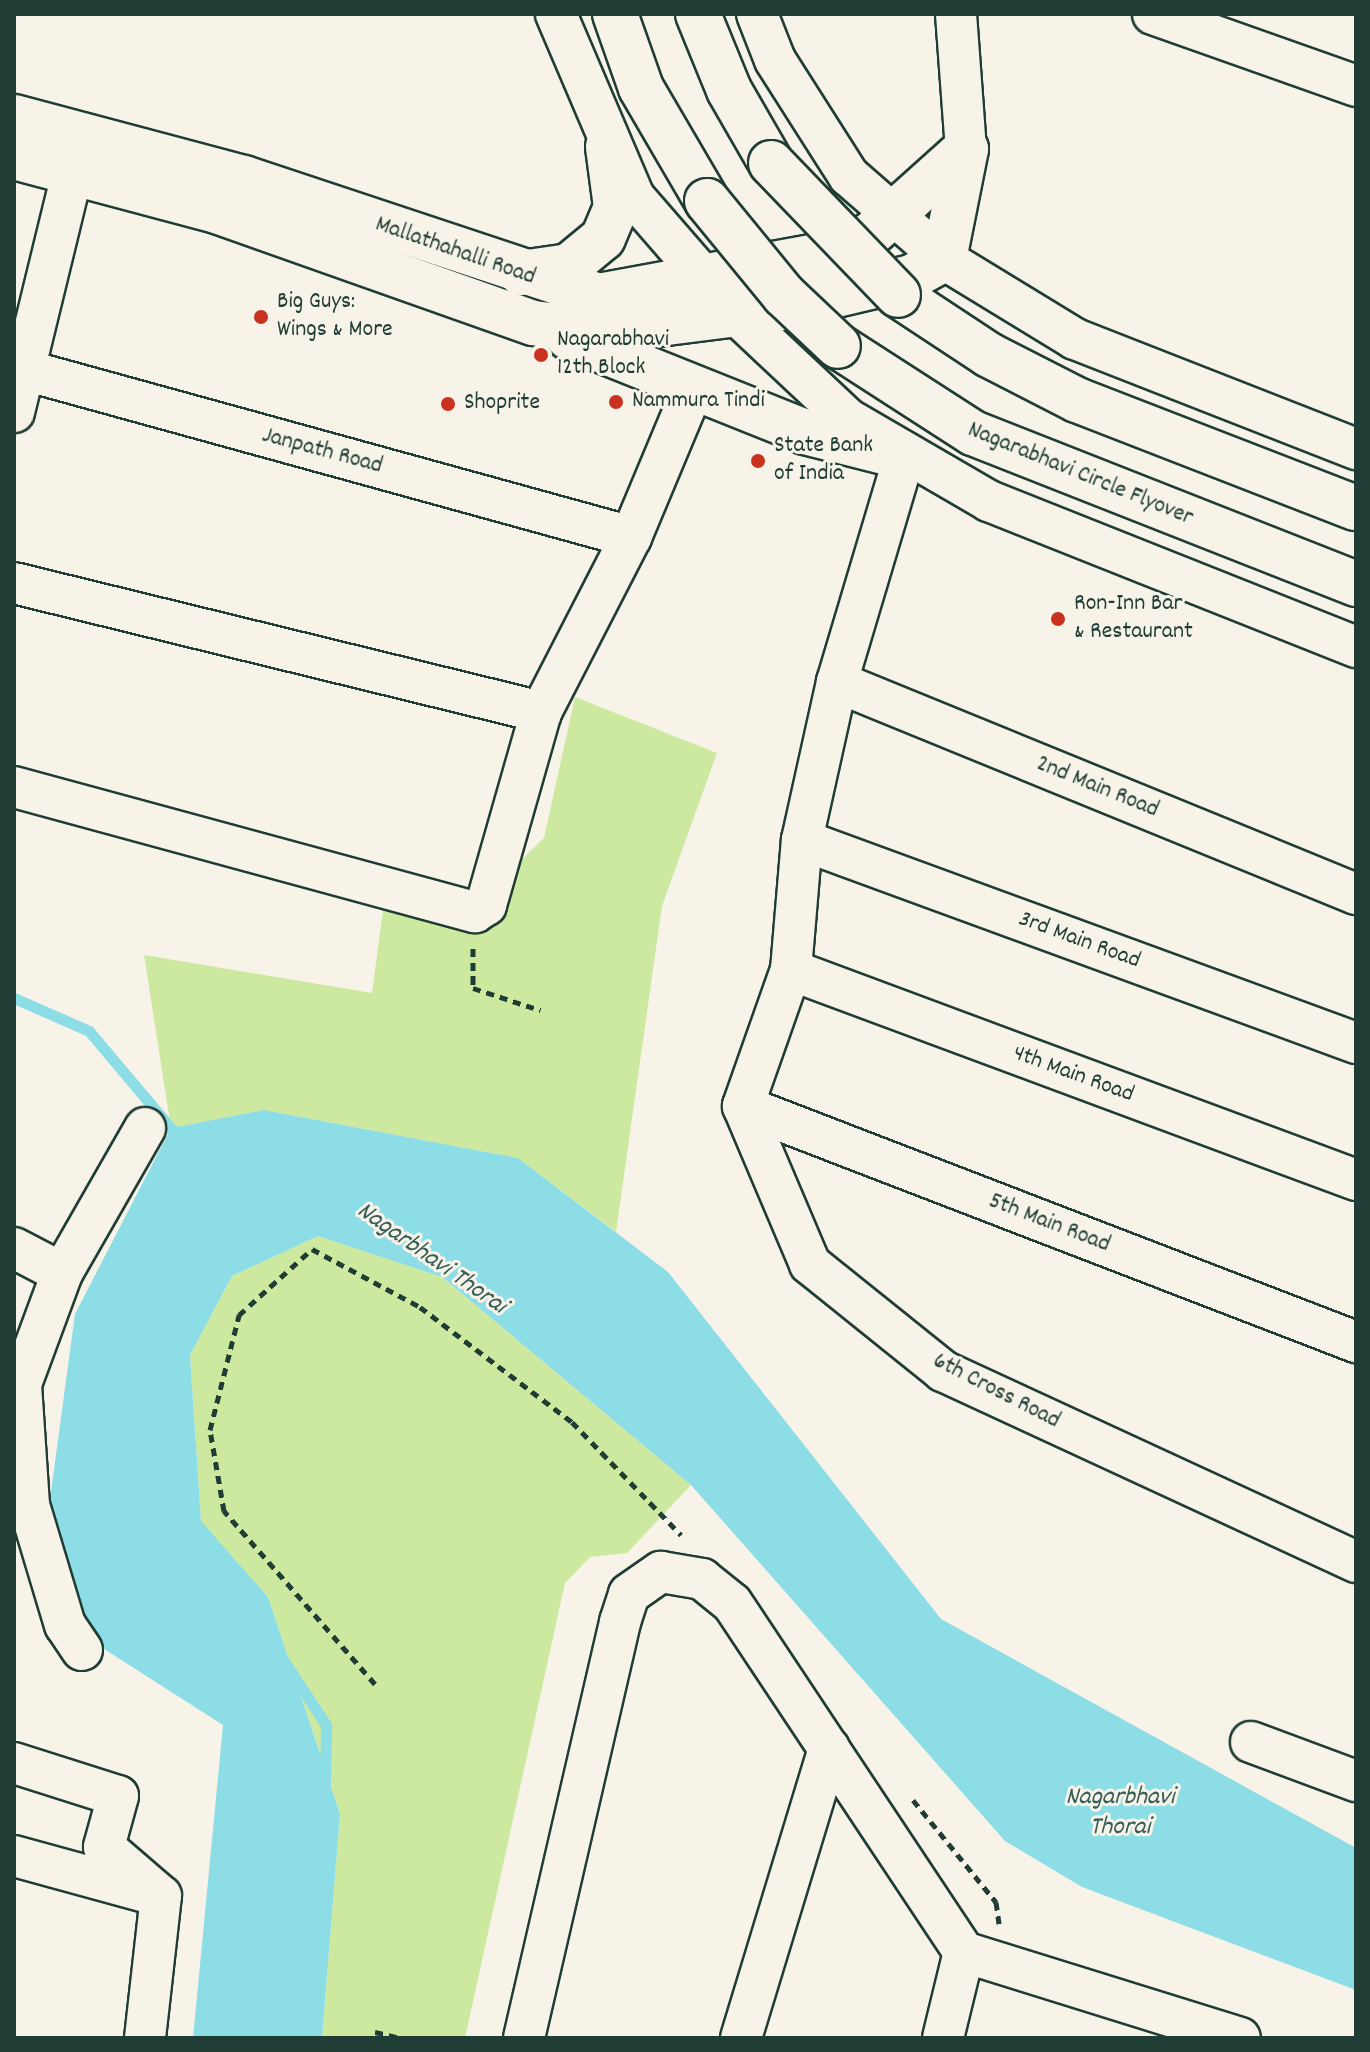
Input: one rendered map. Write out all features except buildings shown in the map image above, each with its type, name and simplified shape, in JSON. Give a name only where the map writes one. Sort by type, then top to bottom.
[{"type":"main road","name":"Nagarabhavi Circle Flyover","points":[[615,14],[641,88],[707,201],[784,295],[838,346],[973,433],[1356,584]]},
{"type":"main road","points":[[698,14],[729,90],[771,163],[898,295],[989,355],[1077,400],[1356,508]]},
{"type":"main road","name":"Mallathahalli Road","points":[[14,117],[244,178],[507,271],[599,296],[811,262],[894,216],[966,149]]},
{"type":"main road","points":[[507,271],[558,270],[595,249],[616,207],[608,147]]},
{"type":"main road","points":[[944,259],[966,149]]},
{"type":"main road","name":"Mallathahalli Road","points":[[14,157],[73,170],[217,211],[533,323],[602,331],[735,313],[866,290],[944,259]]},
{"type":"main road","points":[[533,323],[805,432],[904,457]]},
{"type":"street","points":[[556,14],[608,147],[634,197],[735,313],[809,387],[904,457],[1111,553],[1356,647]]},
{"type":"street","points":[[757,14],[775,60],[849,176],[944,259],[1075,339],[1356,449]]},
{"type":"street","points":[[956,14],[966,149]]},
{"type":"street","points":[[1153,14],[1356,86]]},
{"type":"street","points":[[14,412],[18,368],[73,170]]},
{"type":"street","name":"Janpath Road","points":[[18,368],[631,537]]},
{"type":"street","points":[[14,787],[475,915],[486,905],[541,712],[631,537],[693,389]]},
{"type":"street","points":[[743,1106],[791,970],[802,840],[837,682],[904,457]]},
{"type":"street","points":[[14,583],[541,712]]},
{"type":"street","name":"2nd Main Road","points":[[837,682],[1356,894]]},
{"type":"street","name":"3rd Main Road","points":[[802,840],[1356,1043]]},
{"type":"street","name":"4th Main Road","points":[[791,970],[1356,1180]]},
{"type":"street","name":"5th Main Road","points":[[743,1106],[1356,1342]]},
{"type":"street","name":"6th Cross Road","points":[[743,1106],[810,1264],[943,1371],[1356,1562]]},
{"type":"street","points":[[82,1650],[65,1625],[22,1501],[21,1384],[62,1273],[145,1128]]},
{"type":"street","points":[[14,1248],[62,1273]]},
{"type":"street","points":[[524,2038],[629,1594],[661,1572],[715,1587],[829,1748],[964,1952],[1003,1961],[1240,2038]]},
{"type":"street","points":[[1251,1742],[1356,1781]]},
{"type":"street","points":[[741,2038],[829,1748]]},
{"type":"street","points":[[14,1763],[118,1796],[104,1847],[161,1896]]},
{"type":"street","points":[[14,1856],[161,1896]]},
{"type":"street","points":[[145,2038],[161,1896]]},
{"type":"street","points":[[943,2038],[964,1952]]},
{"type":"path","points":[[475,915],[473,988],[540,1010]]},
{"type":"path","points":[[375,1684],[224,1511],[210,1430],[239,1315],[312,1249],[420,1307],[572,1422],[691,1546]]},
{"type":"path","points":[[903,1788],[996,1902],[1003,1961]]},
{"type":"path","points":[[375,2032],[401,2038]]},
{"type":"green space","points":[[575,697],[717,753],[662,906],[616,1232],[518,1158],[264,1110],[171,1128],[144,955],[372,993],[383,910],[464,915],[544,838]]},
{"type":"green space","points":[[318,1236],[442,1277],[691,1485],[627,1553],[590,1557],[565,1583],[465,2038],[322,2038],[340,1814],[268,1597],[201,1522],[190,1355],[232,1276]]},
{"type":"water","name":"Nagarbhavi Thorai","points":[[264,1110],[518,1158],[668,1272],[941,1619],[1356,1848],[1356,1990],[1082,1887],[1005,1841],[691,1485],[442,1277],[318,1236],[232,1276],[190,1355],[201,1521],[268,1597],[340,1814],[322,2038],[193,2038],[223,1725],[90,1640],[49,1523],[50,1499],[75,1314],[171,1128]]},
{"type":"waterway","points":[[14,998],[89,1031],[180,1139]]},
{"type":"waterway","name":"Nagarbhavi Thorai","points":[[284,1661],[326,1725],[325,1783]]},
{"type":"place","name":"Big Guys: Wings & More","points":[[261,317]]},
{"type":"place","name":"Nagarabhavi 12th Block","points":[[541,355]]},
{"type":"place","name":"Nammura Tindi","points":[[616,402]]},
{"type":"place","name":"Shoprite","points":[[448,404]]},
{"type":"place","name":"State Bank of India","points":[[758,461]]},
{"type":"place","name":"Ron-Inn Bar & Restaurant","points":[[1058,619]]}]
